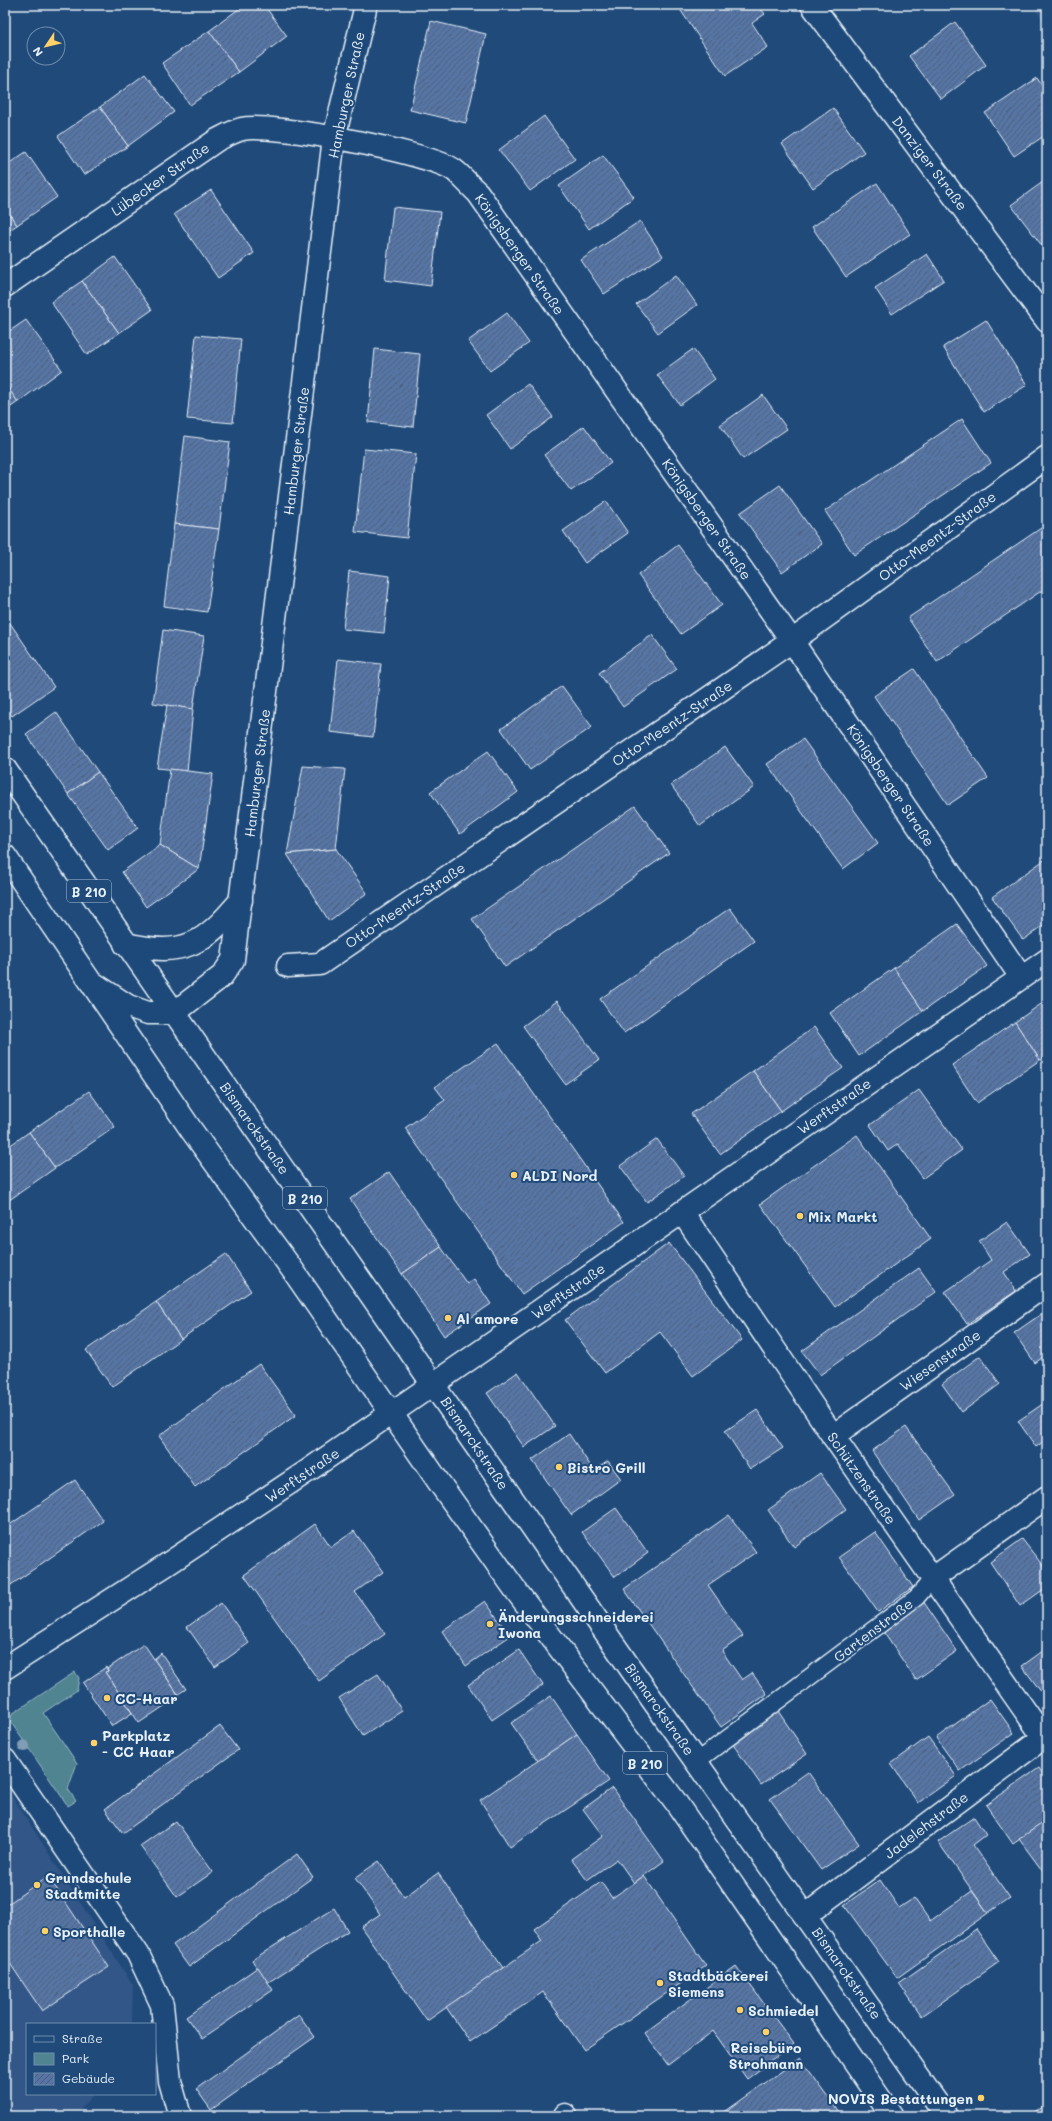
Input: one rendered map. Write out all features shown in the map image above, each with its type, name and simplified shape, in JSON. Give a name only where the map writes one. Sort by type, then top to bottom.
[{"type":"street","name":"Hamburger Straße","points":[[174,1013],[222,976],[233,960],[334,138],[366,5]]},
{"type":"street","name":"Danziger Straße","points":[[812,5],[1047,321]]},
{"type":"street","name":"Lübecker Straße","points":[[5,286],[217,140],[243,129],[271,128],[334,138]]},
{"type":"street","name":"Königsberger Straße","points":[[334,138],[414,155],[453,169],[478,193],[792,641],[1021,977]]},
{"type":"street","name":"Otto-Meentz-Straße","points":[[288,966],[320,964],[792,641],[1047,457]]},
{"type":"street","name":"Bismarckstraße","points":[[5,768],[125,944],[435,1384],[946,2116]]},
{"type":"street","name":"B 210","points":[[5,856],[192,1131],[517,1592],[675,1801],[892,2116]]},
{"type":"street","points":[[125,944],[150,949],[186,947],[202,940],[223,922],[241,900]]},
{"type":"street","name":"Werftstraße","points":[[5,1668],[166,1565],[392,1414],[1047,960]]},
{"type":"street","points":[[92,983],[128,1006],[148,1013],[174,1013]]},
{"type":"street","name":"Schützenstraße","points":[[682,1212],[833,1436],[932,1579],[1046,1738]]},
{"type":"street","name":"Wiesenstraße","points":[[833,1436],[1047,1284]]},
{"type":"street","name":"Gartenstraße","points":[[932,1579],[1047,1497]]},
{"type":"street","name":"Jadelehstraße","points":[[806,1915],[1046,1738]]},
{"type":"street","points":[[5,1760],[138,1954],[162,2005],[170,2081],[180,2116]]},
{"type":"lane","name":"Gartenstraße","points":[[697,1761],[917,1597],[932,1579]]},
{"type":"shaded area","points":[[1032,5],[1047,5],[1047,26]]},
{"type":"shaded area","name":"Grundschule Stadtmitte","points":[[5,1785],[133,1985],[132,2023],[26,2023],[26,2095],[93,2095],[75,2116],[5,2116]]},
{"type":"green space","points":[[75,1672],[79,1678],[77,1690],[43,1713],[77,1763],[68,1789],[76,1801],[68,1806],[10,1721],[12,1714]]},
{"type":"building","points":[[244,5],[264,5],[287,36],[239,72],[209,31]]},
{"type":"building","points":[[677,5],[758,5],[765,14],[752,23],[768,47],[725,76]]},
{"type":"building","points":[[431,21],[486,34],[466,123],[410,110]]},
{"type":"building","points":[[955,22],[986,65],[941,99],[909,56]]},
{"type":"building","points":[[209,31],[239,72],[190,105],[162,63]]},
{"type":"building","points":[[145,74],[174,112],[128,146],[100,107]]},
{"type":"building","points":[[1037,78],[1047,93],[1047,134],[1014,156],[985,113]]},
{"type":"building","points":[[100,107],[128,146],[84,175],[58,136]]},
{"type":"building","points":[[833,108],[864,152],[813,188],[782,144]]},
{"type":"building","points":[[544,116],[575,159],[530,191],[499,150]]},
{"type":"building","points":[[26,152],[57,197],[17,225],[5,208],[5,166]]},
{"type":"building","points":[[603,155],[634,197],[589,229],[559,186]]},
{"type":"building","points":[[1047,179],[1047,250],[1046,251],[1011,205]]},
{"type":"building","points":[[877,183],[910,234],[846,277],[812,227]]},
{"type":"building","points":[[211,190],[254,253],[218,278],[174,214]]},
{"type":"building","points":[[393,207],[440,212],[431,286],[385,280]]},
{"type":"building","points":[[5,208],[17,225],[5,233]]},
{"type":"building","points":[[640,221],[663,256],[604,294],[581,260]]},
{"type":"building","points":[[927,254],[944,280],[892,314],[875,288]]},
{"type":"building","points":[[115,257],[152,310],[119,333],[82,281]]},
{"type":"building","points":[[676,275],[697,305],[658,333],[636,304]]},
{"type":"building","points":[[82,281],[119,333],[87,355],[51,302]]},
{"type":"building","points":[[507,313],[529,343],[490,371],[468,341]]},
{"type":"building","points":[[26,320],[62,370],[18,402],[5,384],[5,334]]},
{"type":"building","points":[[986,320],[1027,385],[984,412],[943,347]]},
{"type":"building","points":[[196,335],[241,339],[233,423],[187,419]]},
{"type":"building","points":[[375,349],[420,354],[413,427],[368,422]]},
{"type":"building","points":[[693,349],[715,379],[680,405],[657,375]]},
{"type":"building","points":[[5,384],[18,402],[5,411]]},
{"type":"building","points":[[528,384],[553,417],[510,449],[486,415]]},
{"type":"building","points":[[763,395],[787,429],[743,459],[720,425]]},
{"type":"building","points":[[962,419],[991,463],[854,555],[825,511]]},
{"type":"building","points":[[584,426],[611,463],[571,491],[544,455]]},
{"type":"building","points":[[185,436],[230,442],[219,529],[174,524]]},
{"type":"building","points":[[364,449],[416,454],[407,538],[355,532]]},
{"type":"building","points":[[780,485],[822,544],[782,572],[740,513]]},
{"type":"building","points":[[606,501],[628,533],[585,563],[563,531]]},
{"type":"building","points":[[174,524],[219,529],[207,612],[164,606]]},
{"type":"building","points":[[1041,528],[1047,538],[1047,587],[937,662],[908,618]]},
{"type":"building","points":[[678,545],[722,605],[681,634],[638,575]]},
{"type":"building","points":[[349,571],[390,576],[384,633],[343,629]]},
{"type":"building","points":[[5,616],[10,623],[5,627]]},
{"type":"building","points":[[10,623],[54,687],[12,716],[5,707],[5,627]]},
{"type":"building","points":[[163,630],[204,636],[193,709],[153,703]]},
{"type":"building","points":[[652,635],[677,669],[623,707],[599,673]]},
{"type":"building","points":[[338,659],[381,664],[373,737],[330,732]]},
{"type":"building","points":[[914,669],[988,778],[948,805],[874,696]]},
{"type":"building","points":[[562,686],[592,727],[530,770],[501,729]]},
{"type":"building","points":[[167,705],[193,709],[187,771],[157,768]]},
{"type":"building","points":[[56,712],[98,772],[68,794],[26,734]]},
{"type":"building","points":[[803,739],[878,843],[843,869],[767,764]]},
{"type":"building","points":[[725,747],[754,787],[700,826],[671,785]]},
{"type":"building","points":[[488,751],[518,792],[460,834],[430,792]]},
{"type":"building","points":[[303,766],[345,769],[336,849],[287,854]]},
{"type":"building","points":[[170,769],[213,774],[199,869],[160,845]]},
{"type":"building","points":[[98,772],[138,828],[108,850],[68,794]]},
{"type":"building","points":[[635,806],[669,853],[505,967],[472,919]]},
{"type":"building","points":[[160,845],[199,869],[146,907],[122,872]]},
{"type":"building","points":[[336,849],[367,893],[329,921],[287,854]]},
{"type":"building","points":[[1047,858],[1047,923],[1023,940],[992,897]]},
{"type":"building","points":[[730,908],[754,941],[624,1033],[600,999]]},
{"type":"building","points":[[957,924],[987,966],[923,1011],[894,968]]},
{"type":"building","points":[[894,968],[923,1011],[859,1056],[830,1013]]},
{"type":"building","points":[[1047,1000],[1047,1055],[1040,1060],[1015,1022]]},
{"type":"building","points":[[557,1001],[599,1060],[565,1084],[523,1026]]},
{"type":"building","points":[[1015,1022],[1040,1060],[977,1103],[952,1065]]},
{"type":"building","points":[[814,1027],[843,1068],[781,1111],[753,1071]]},
{"type":"building","name":"ALDI Nord","points":[[498,1043],[624,1222],[522,1294],[405,1128],[445,1100],[435,1087]]},
{"type":"building","points":[[753,1071],[781,1111],[720,1154],[691,1114]]},
{"type":"building","points":[[919,1090],[962,1150],[923,1178],[898,1144],[888,1151],[870,1125]]},
{"type":"building","points":[[89,1091],[115,1127],[55,1168],[29,1132]]},
{"type":"building","points":[[29,1132],[55,1168],[5,1203],[5,1149]]},
{"type":"building","points":[[857,1135],[931,1239],[835,1307],[760,1204]]},
{"type":"building","points":[[657,1139],[684,1176],[647,1202],[620,1166]]},
{"type":"building","points":[[389,1172],[441,1247],[402,1274],[350,1199]]},
{"type":"building","points":[[1007,1222],[1030,1254],[1004,1272],[1016,1291],[967,1324],[945,1292],[991,1260],[979,1241]]},
{"type":"building","points":[[669,1243],[742,1340],[693,1376],[660,1332],[605,1373],[565,1320]]},
{"type":"building","points":[[441,1247],[467,1284],[474,1279],[491,1304],[444,1336],[402,1274]]},
{"type":"building","points":[[226,1254],[251,1291],[181,1339],[156,1302]]},
{"type":"building","points":[[919,1268],[936,1292],[820,1375],[802,1351]]},
{"type":"building","points":[[156,1302],[181,1339],[112,1387],[86,1350]]},
{"type":"building","points":[[1047,1310],[1047,1354],[1035,1363],[1014,1333]]},
{"type":"building","points":[[980,1356],[1000,1384],[962,1412],[942,1384]]},
{"type":"building","points":[[259,1364],[296,1415],[195,1487],[159,1436]]},
{"type":"building","points":[[518,1372],[555,1426],[524,1447],[487,1393]]},
{"type":"building","points":[[1047,1401],[1047,1439],[1036,1447],[1018,1421]]},
{"type":"building","points":[[757,1410],[783,1448],[750,1469],[725,1431]]},
{"type":"building","points":[[906,1427],[955,1495],[919,1520],[872,1451]]},
{"type":"building","points":[[569,1434],[594,1471],[608,1461],[621,1479],[571,1515],[532,1460]]},
{"type":"building","points":[[820,1473],[846,1509],[794,1547],[768,1510]]},
{"type":"building","points":[[75,1480],[103,1521],[5,1589],[5,1528]]},
{"type":"building","points":[[616,1508],[648,1553],[615,1577],[582,1532]]},
{"type":"building","points":[[729,1515],[756,1552],[708,1585],[743,1636],[722,1651],[742,1680],[752,1673],[767,1694],[721,1727],[624,1589]]},
{"type":"building","points":[[315,1524],[331,1547],[354,1531],[383,1572],[355,1592],[385,1634],[319,1681],[244,1575]]},
{"type":"building","points":[[875,1532],[913,1587],[878,1612],[839,1557]]},
{"type":"building","points":[[1022,1539],[1047,1571],[1047,1587],[1020,1606],[990,1562]]},
{"type":"building","points":[[485,1601],[510,1636],[466,1666],[442,1631]]},
{"type":"building","points":[[923,1601],[957,1651],[916,1680],[882,1630]]},
{"type":"building","points":[[221,1603],[249,1643],[215,1667],[187,1627]]},
{"type":"building","points":[[144,1644],[179,1696],[139,1723],[105,1672],[108,1671],[107,1669]]},
{"type":"building","points":[[1047,1648],[1047,1696],[1045,1697],[1022,1666]]},
{"type":"building","points":[[519,1650],[543,1685],[492,1720],[468,1685]]},
{"type":"building","points":[[161,1653],[186,1689],[178,1694],[154,1659]]},
{"type":"building","name":"CC-Haar","points":[[106,1667],[108,1671],[105,1672],[132,1713],[112,1726],[83,1683]]},
{"type":"building","points":[[378,1674],[402,1711],[363,1736],[339,1698]]},
{"type":"building","points":[[551,1696],[577,1734],[538,1761],[511,1723]]},
{"type":"building","points":[[990,1699],[1014,1733],[960,1771],[936,1738]]},
{"type":"building","points":[[778,1711],[807,1754],[761,1785],[732,1743]]},
{"type":"building","points":[[220,1726],[238,1750],[123,1833],[105,1809]]},
{"type":"building","points":[[577,1734],[609,1781],[510,1847],[480,1800]]},
{"type":"building","points":[[928,1737],[956,1776],[918,1803],[891,1764]]},
{"type":"building","points":[[1039,1768],[1047,1780],[1047,1820],[1013,1844],[986,1805]]},
{"type":"building","points":[[808,1772],[859,1844],[821,1870],[770,1799]]},
{"type":"building","points":[[612,1788],[664,1861],[634,1883],[617,1859],[587,1880],[571,1859],[603,1836],[583,1809]]},
{"type":"building","points":[[974,1817],[986,1835],[973,1845],[1010,1898],[988,1913],[938,1842]]},
{"type":"building","points":[[1047,1820],[1047,1871],[1044,1873],[1019,1839]]},
{"type":"building","points":[[176,1821],[213,1872],[177,1897],[140,1846]]},
{"type":"building","points":[[297,1854],[313,1877],[189,1967],[173,1945]]},
{"type":"building","points":[[379,1861],[404,1897],[438,1873],[503,1968],[427,2021],[361,1927],[380,1914],[355,1878]]},
{"type":"building","name":"Sporthalle","points":[[48,1876],[109,1967],[42,2011],[5,1956],[5,1906]]},
{"type":"building","points":[[644,1876],[706,1966],[584,2050],[543,1992],[470,2042],[446,2007],[542,1941],[534,1929],[601,1882],[612,1898]]},
{"type":"building","points":[[880,1880],[899,1908],[914,1898],[930,1921],[972,1891],[988,1913],[897,1978],[844,1905]]},
{"type":"building","points":[[334,1908],[348,1931],[267,1983],[252,1960]]},
{"type":"building","points":[[976,1929],[999,1962],[922,2016],[899,1983]]},
{"type":"building","points":[[736,1966],[794,2044],[747,2079],[713,2031],[668,2065],[644,2033]]},
{"type":"building","points":[[258,1967],[273,1990],[202,2039],[186,2017]]},
{"type":"building","points":[[299,2015],[315,2037],[211,2110],[196,2089]]},
{"type":"building","points":[[800,2058],[842,2116],[719,2116]]},
{"type":"building","points":[[1047,2103],[1047,2116],[1029,2116]]},
{"type":"building","points":[[320,2110],[325,2116],[312,2116]]},
{"type":"place","name":"ALDI Nord","points":[[514,1175]]},
{"type":"place","name":"Mix Markt","points":[[800,1216]]},
{"type":"place","name":"Al amore","points":[[448,1318]]},
{"type":"place","name":"Bistro Grill","points":[[559,1467]]},
{"type":"place","name":"Änderungsschneiderei Iwona","points":[[490,1624]]},
{"type":"place","name":"CC-Haar","points":[[107,1698]]},
{"type":"place","name":"Parkplatz - CC Haar","points":[[94,1743]]},
{"type":"place","name":"Grundschule Stadtmitte","points":[[37,1885]]},
{"type":"place","name":"Sporthalle","points":[[45,1931]]},
{"type":"place","name":"Stadtbäckerei Siemens","points":[[660,1983]]},
{"type":"place","name":"Schmiedel","points":[[740,2010]]},
{"type":"place","name":"Reisebüro Strohmann","points":[[766,2032]]},
{"type":"place","name":"NOVIS Bestattungen","points":[[981,2098]]}]
